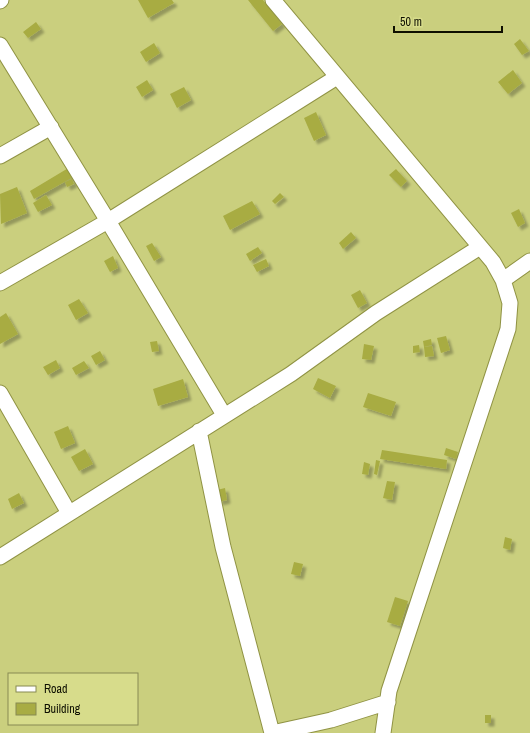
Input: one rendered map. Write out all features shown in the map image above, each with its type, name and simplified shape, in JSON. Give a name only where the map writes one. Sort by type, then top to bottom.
[{"type":"street","points":[[273,0],[493,262],[503,280],[510,303],[508,329],[389,691],[383,733]]},
{"type":"street","points":[[0,45],[108,221],[224,415]]},
{"type":"street","points":[[0,283],[108,221],[337,77]]},
{"type":"street","points":[[0,156],[51,127]]},
{"type":"street","points":[[0,557],[291,374],[376,313],[480,247]]},
{"type":"street","points":[[503,280],[530,261]]},
{"type":"street","points":[[0,393],[69,514]]},
{"type":"street","points":[[199,431],[224,547],[272,733],[332,720],[388,702]]},
{"type":"building","points":[[138,0],[172,0],[174,3],[148,18]]},
{"type":"building","points":[[248,0],[263,0],[282,24],[273,31]]},
{"type":"building","points":[[36,22],[41,29],[28,38],[23,32]]},
{"type":"building","points":[[520,39],[529,51],[522,55],[514,44]]},
{"type":"building","points":[[154,43],[160,53],[146,62],[140,52]]},
{"type":"building","points":[[513,70],[522,83],[508,94],[498,82]]},
{"type":"building","points":[[147,80],[153,90],[142,97],[136,87]]},
{"type":"building","points":[[184,87],[191,100],[177,108],[170,94]]},
{"type":"building","points":[[316,112],[326,135],[314,141],[304,118]]},
{"type":"building","points":[[70,167],[75,176],[34,199],[30,191]]},
{"type":"building","points":[[396,169],[407,181],[401,187],[389,175]]},
{"type":"building","points":[[72,179],[74,184],[67,187],[65,182]]},
{"type":"building","points":[[17,187],[27,213],[1,224],[0,194]]},
{"type":"building","points":[[280,193],[284,197],[275,204],[272,201]]},
{"type":"building","points":[[46,195],[52,205],[38,212],[33,203]]},
{"type":"building","points":[[252,201],[260,214],[230,230],[223,216]]},
{"type":"building","points":[[519,209],[525,223],[518,227],[511,213]]},
{"type":"building","points":[[351,232],[356,238],[343,249],[339,243]]},
{"type":"building","points":[[152,243],[161,257],[154,261],[146,246]]},
{"type":"building","points":[[258,247],[262,253],[250,261],[246,254]]},
{"type":"building","points":[[113,256],[118,268],[110,272],[104,261]]},
{"type":"building","points":[[266,259],[269,266],[257,272],[253,265]]},
{"type":"building","points":[[360,290],[367,303],[358,308],[351,295]]},
{"type":"building","points":[[79,299],[88,313],[76,320],[68,305]]},
{"type":"building","points":[[6,313],[18,334],[0,344],[0,317]]},
{"type":"building","points":[[446,336],[450,350],[441,353],[437,338]]},
{"type":"building","points":[[431,339],[432,345],[424,347],[423,341]]},
{"type":"building","points":[[157,341],[159,351],[152,352],[150,342]]},
{"type":"building","points":[[364,344],[374,346],[371,360],[362,359]]},
{"type":"building","points":[[419,345],[420,352],[413,353],[413,346]]},
{"type":"building","points":[[432,346],[434,356],[425,357],[424,347]]},
{"type":"building","points":[[100,351],[105,360],[96,365],[91,356]]},
{"type":"building","points":[[56,360],[60,368],[48,375],[43,367]]},
{"type":"building","points":[[84,361],[89,368],[76,375],[72,368]]},
{"type":"building","points":[[318,378],[336,386],[330,398],[313,389]]},
{"type":"building","points":[[183,379],[188,397],[158,406],[153,389]]},
{"type":"building","points":[[368,393],[396,402],[391,416],[363,407]]},
{"type":"building","points":[[68,426],[75,443],[61,449],[54,432]]},
{"type":"building","points":[[446,448],[458,452],[456,459],[444,455]]},
{"type":"building","points":[[85,449],[93,464],[79,471],[71,457]]},
{"type":"building","points":[[382,450],[447,460],[446,469],[380,459]]},
{"type":"building","points":[[376,460],[380,461],[377,475],[374,474]]},
{"type":"building","points":[[364,462],[370,464],[368,475],[362,474]]},
{"type":"building","points":[[387,481],[395,482],[392,500],[383,498]]},
{"type":"building","points":[[225,488],[227,500],[219,502],[217,490]]},
{"type":"building","points":[[19,493],[24,503],[12,509],[8,499]]},
{"type":"building","points":[[505,537],[512,539],[510,550],[503,548]]},
{"type":"building","points":[[294,562],[303,564],[300,576],[291,574]]},
{"type":"building","points":[[395,597],[408,601],[400,626],[387,622]]},
{"type":"building","points":[[485,715],[491,715],[491,723],[485,723]]}]
